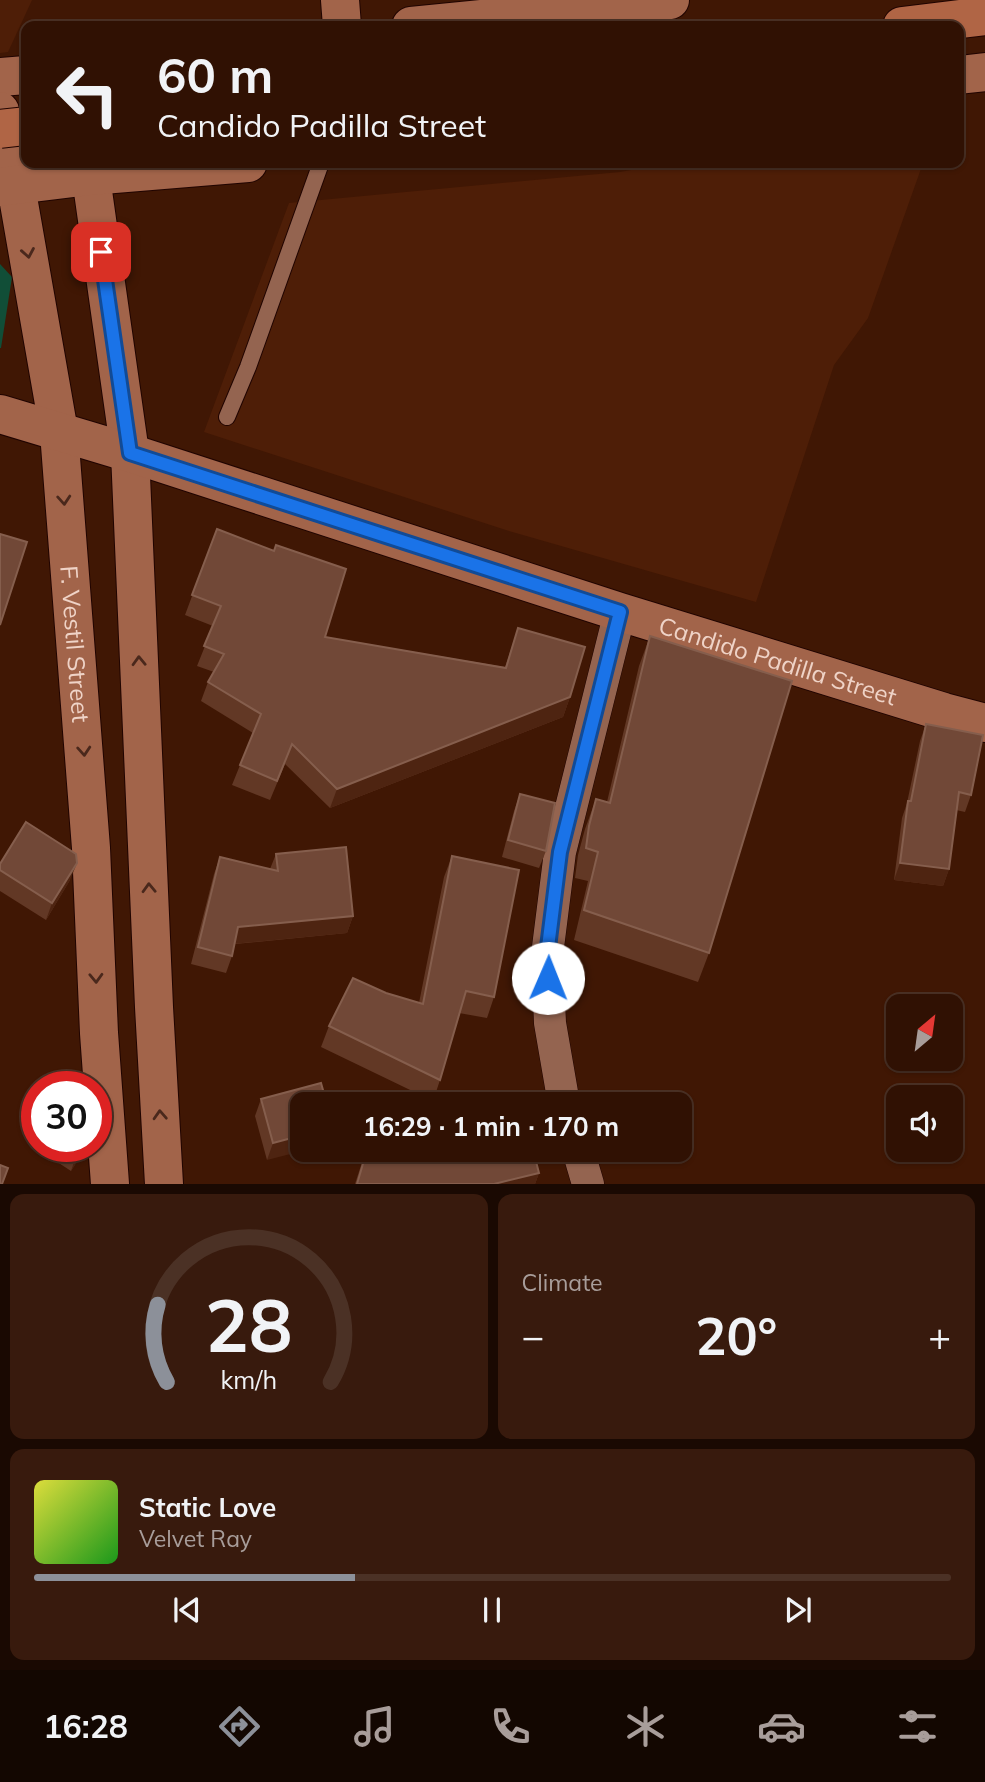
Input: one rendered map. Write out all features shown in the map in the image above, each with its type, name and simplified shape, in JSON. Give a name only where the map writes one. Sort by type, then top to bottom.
[{"type":"main road","points":[[340,0],[342,21]]},
{"type":"main road","points":[[461,21],[670,0]]},
{"type":"main road","points":[[944,21],[985,16]]},
{"type":"main road","points":[[964,74],[985,72]]},
{"type":"main road","points":[[0,77],[21,75]]},
{"type":"main road","name":"F. Vestil Street","points":[[0,111],[8,187],[59,432],[91,848],[99,1033],[110,1184]]},
{"type":"main road","points":[[0,129],[21,127]]},
{"type":"main road","points":[[8,187],[89,169],[116,168]]},
{"type":"main road","points":[[89,169],[130,453],[164,1184]]},
{"type":"main road","name":"Candido Padilla Street","points":[[0,414],[130,453],[620,612],[985,723]]},
{"type":"street","points":[[562,1092],[550,1023],[547,955],[560,852],[620,612]]},
{"type":"street","points":[[582,1162],[588,1184]]},
{"type":"lane","points":[[227,417],[248,368],[319,168]]},
{"type":"shaded area","points":[[0,0],[32,0],[8,52],[0,53]]},
{"type":"shaded area","points":[[642,168],[921,168],[868,318],[834,365],[756,602],[509,531],[204,432],[289,203]]},
{"type":"green space","points":[[0,264],[12,277],[1,348],[0,348]]},
{"type":"building","points":[[217,529],[274,551],[276,545],[346,569],[325,637],[506,668],[518,628],[585,647],[570,697],[337,789],[292,744],[277,781],[240,765],[261,714],[208,682],[224,654],[204,646],[221,606],[192,595]]},
{"type":"building","points":[[0,534],[27,542],[0,625]]},
{"type":"building","points":[[650,636],[792,681],[709,953],[584,910],[598,852],[586,848],[589,826],[596,799],[610,803]]},
{"type":"building","points":[[926,724],[983,735],[971,795],[959,792],[949,869],[900,863],[908,801],[911,801]]},
{"type":"building","points":[[520,794],[555,803],[546,851],[508,840]]},
{"type":"building","points":[[26,822],[76,854],[77,863],[52,903],[0,870],[0,864]]},
{"type":"building","points":[[346,847],[353,916],[238,927],[232,956],[198,947],[220,857],[278,871],[276,854]]},
{"type":"building","points":[[452,856],[519,870],[494,997],[466,991],[440,1080],[329,1026],[353,978],[386,993],[423,1004]]},
{"type":"building","points":[[321,1083],[324,1092],[290,1092],[290,1138],[273,1143],[261,1099]]},
{"type":"building","points":[[363,1162],[536,1162],[539,1173],[494,1184],[357,1184]]},
{"type":"building","points":[[0,1165],[8,1168],[2,1184],[0,1184]]},
{"type":"route","points":[[101,252],[130,453],[620,612],[560,852],[547,955],[548,978]]}]
